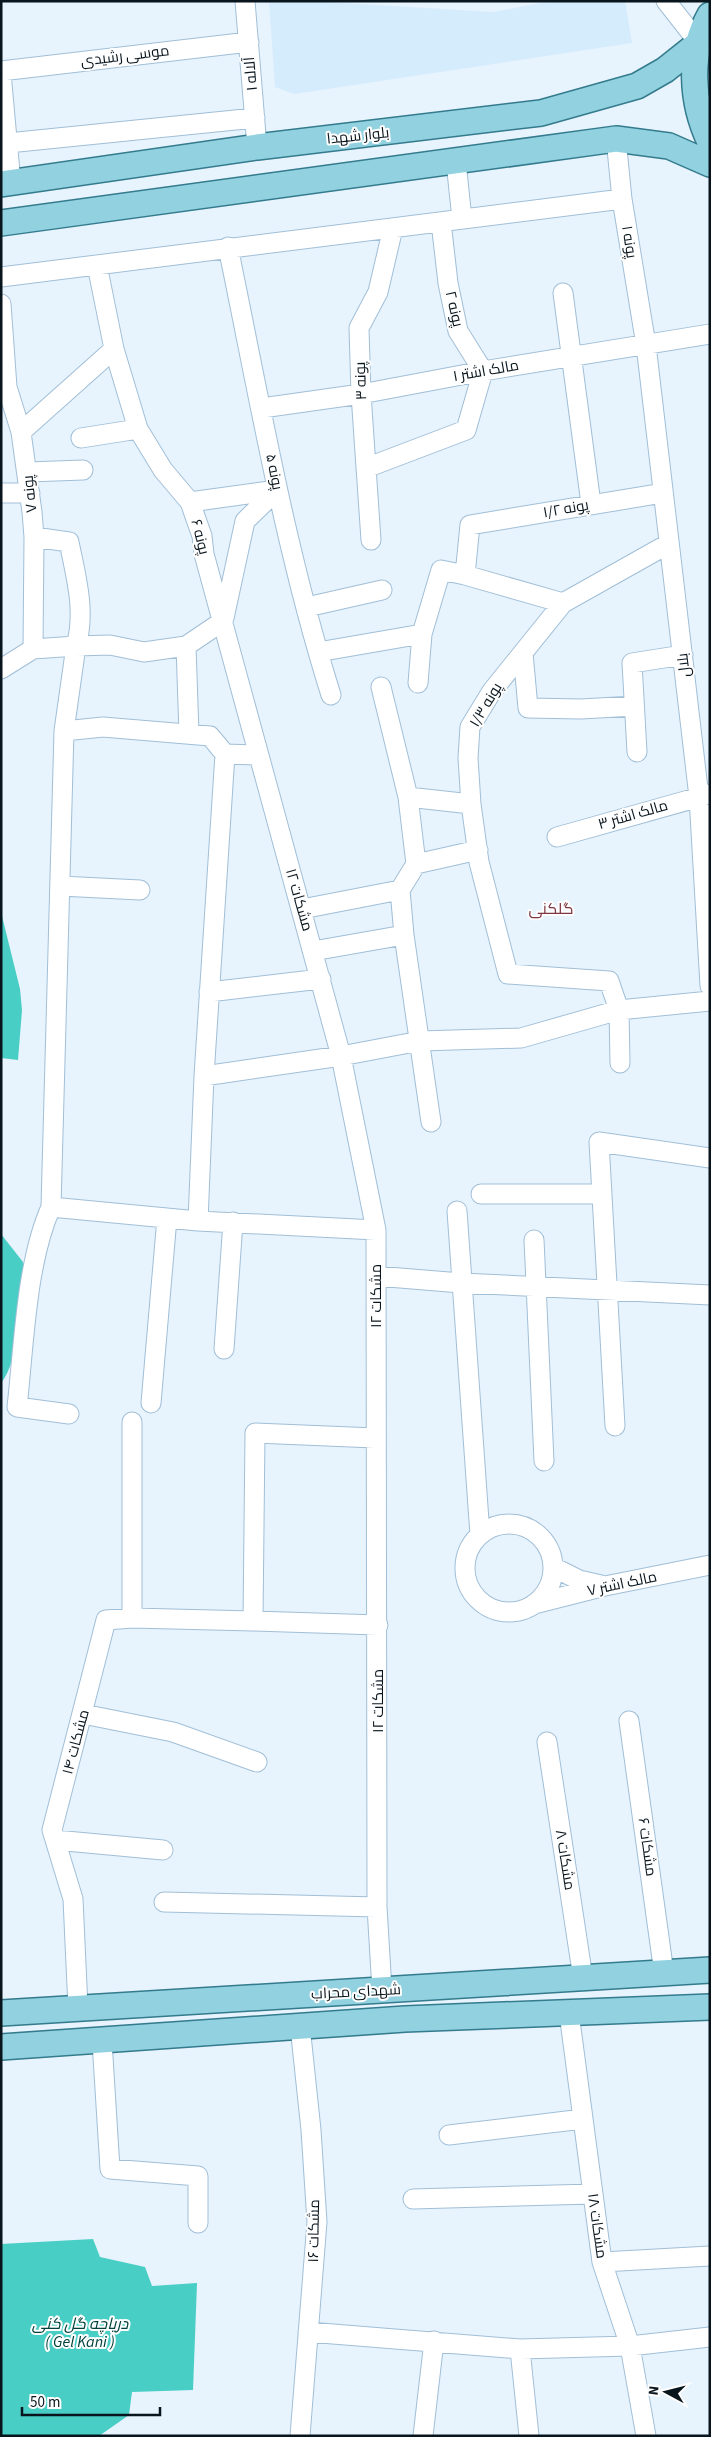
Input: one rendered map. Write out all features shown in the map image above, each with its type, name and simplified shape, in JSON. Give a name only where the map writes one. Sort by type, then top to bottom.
[{"type":"main road","points":[[710,15],[699,43],[694,70],[695,97],[702,124],[710,142]]},
{"type":"main road","name":"بلوار شهدا","points":[[4,182],[257,147],[541,113],[637,86],[665,70],[699,43]]},
{"type":"main road","points":[[1,223],[616,139],[670,146],[710,164]]},
{"type":"main road","name":"شهدای محراب","points":[[1,2013],[710,1970]]},
{"type":"main road","name":"شهدای محراب","points":[[1,2047],[300,2026],[710,2007]]},
{"type":"street","name":"آلاله ۱","points":[[245,1],[257,147]]},
{"type":"street","points":[[666,1],[699,43]]},
{"type":"street","name":"موسی رشیدی","points":[[1,72],[249,42]]},
{"type":"street","points":[[1,72],[8,143],[4,182]]},
{"type":"street","points":[[8,143],[255,118]]},
{"type":"street","name":"پونه ۱","points":[[616,139],[622,199],[646,346]]},
{"type":"street","points":[[456,162],[462,220]]},
{"type":"street","points":[[1,277],[622,199]]},
{"type":"street","name":"پونه ۲","points":[[441,222],[448,283],[458,331],[483,371]]},
{"type":"street","name":"پونه ۳","points":[[371,540],[360,394],[359,328],[378,292],[393,228]]},
{"type":"street","name":"پونه ۵","points":[[228,247],[262,408],[277,490],[318,652],[331,695]]},
{"type":"street","name":"پونه ۶","points":[[97,265],[114,348],[138,429],[163,470],[190,502],[202,536],[204,554],[223,621]]},
{"type":"street","points":[[563,293],[591,504]]},
{"type":"street","name":"پونه ۷","points":[[1,304],[7,387],[21,432],[30,493],[34,537],[33,649]]},
{"type":"street","name":"مالک اشتر ۱","points":[[262,408],[360,394],[483,371],[646,346],[710,334]]},
{"type":"street","name":"بلال","points":[[646,346],[668,544],[704,796],[710,986]]},
{"type":"street","points":[[21,432],[114,348]]},
{"type":"street","points":[[366,468],[466,430],[483,371]]},
{"type":"street","points":[[81,438],[138,429]]},
{"type":"street","points":[[28,472],[83,470]]},
{"type":"street","points":[[190,502],[277,490]]},
{"type":"street","points":[[1,669],[33,649],[110,645],[144,652],[186,646],[223,621],[245,521],[277,490]]},
{"type":"street","points":[[1,493],[30,493]]},
{"type":"street","name":"پونه ۱/۲","points":[[465,574],[470,525],[663,493]]},
{"type":"street","points":[[34,537],[69,542],[81,604],[80,630],[64,731],[51,1206],[42,1226],[32,1284],[17,1406],[70,1414]]},
{"type":"street","name":"پونه ۱/۳","points":[[619,1010],[609,980],[508,974],[479,862],[471,804],[468,758],[470,727],[492,692],[564,603],[668,544]]},
{"type":"street","points":[[418,683],[422,634],[442,570],[465,574],[564,603]]},
{"type":"street","points":[[307,607],[382,590]]},
{"type":"street","name":"مشکات ۱۲","points":[[223,621],[341,1056],[376,1230],[377,1907],[382,1990]]},
{"type":"street","points":[[318,652],[422,634]]},
{"type":"street","points":[[186,646],[189,734]]},
{"type":"street","points":[[523,653],[528,708],[581,709],[634,706]]},
{"type":"street","points":[[637,752],[632,663],[683,655]]},
{"type":"street","points":[[381,687],[408,797],[416,864],[400,890],[404,936],[431,1122]]},
{"type":"street","points":[[64,731],[103,727],[210,736],[225,754],[204,1076],[198,1221]]},
{"type":"street","points":[[225,754],[258,755]]},
{"type":"street","name":"مالک اشتر ۳","points":[[557,837],[704,796]]},
{"type":"street","points":[[408,797],[471,804]]},
{"type":"street","points":[[416,864],[478,850]]},
{"type":"street","points":[[60,886],[140,890]]},
{"type":"street","points":[[302,909],[400,890]]},
{"type":"street","points":[[313,951],[404,936]]},
{"type":"street","points":[[209,992],[321,979]]},
{"type":"street","points":[[204,1076],[341,1056],[420,1041],[521,1038],[619,1010],[710,1000]]},
{"type":"street","points":[[619,1010],[620,1063]]},
{"type":"street","points":[[615,1426],[598,1142],[710,1158]]},
{"type":"street","points":[[481,1194],[602,1194]]},
{"type":"street","points":[[51,1206],[198,1221],[376,1230]]},
{"type":"street","points":[[457,1211],[480,1535]]},
{"type":"street","points":[[151,1403],[167,1218]]},
{"type":"street","points":[[224,1349],[233,1222]]},
{"type":"street","points":[[534,1240],[544,1461]]},
{"type":"street","points":[[376,1276],[461,1284],[710,1296]]},
{"type":"street","points":[[132,1422],[132,1618]]},
{"type":"street","points":[[253,1620],[255,1433],[375,1438]]},
{"type":"street","points":[[502,1524],[517,1525],[531,1530],[542,1540],[550,1552],[553,1567],[551,1581],[544,1594],[534,1604],[521,1610],[507,1612],[493,1610],[481,1602],[471,1591],[466,1578],[465,1564],[469,1550],[480,1535],[488,1529],[502,1524]]},
{"type":"street","name":"مالک اشتر ۷","points":[[534,1604],[605,1586],[710,1565]]},
{"type":"street","points":[[553,1567],[579,1580],[605,1586]]},
{"type":"street","name":"مشکات ۱۴","points":[[78,2008],[73,1899],[52,1830],[106,1620],[132,1618],[253,1620],[378,1625]]},
{"type":"street","points":[[83,1714],[173,1732],[257,1762]]},
{"type":"street","name":"مشکات ۶","points":[[629,1721],[664,1973]]},
{"type":"street","name":"مشکات ۸","points":[[547,1742],[583,1978]]},
{"type":"street","points":[[55,1840],[163,1850]]},
{"type":"street","points":[[164,1902],[377,1907]]},
{"type":"street","name":"مشکات ۱۸","points":[[569,2013],[602,2262],[630,2346],[646,2436]]},
{"type":"street","name":"مشکات ۱۶","points":[[300,2026],[311,2130],[317,2222],[300,2436]]},
{"type":"street","points":[[102,2041],[110,2168],[198,2176],[198,2223]]},
{"type":"street","points":[[449,2134],[583,2119]]},
{"type":"street","points":[[414,2199],[592,2194]]},
{"type":"street","points":[[602,2262],[710,2256]]},
{"type":"street","points":[[308,2332],[520,2349],[630,2346],[710,2337]]},
{"type":"street","points":[[424,2436],[434,2341]]},
{"type":"street","points":[[520,2349],[529,2436]]},
{"type":"shaded area","points":[[269,1],[309,1],[493,12],[551,1],[625,1],[632,43],[294,94],[275,87]]},
{"type":"water","points":[[1,912],[20,989],[22,1010],[18,1060],[1,1058]]},
{"type":"water","points":[[1,1234],[23,1262],[26,1274],[16,1347],[7,1373],[1,1383]]},
{"type":"water","name":"دریاچه گل کنی ( Gel Kani )","points":[[93,2239],[100,2257],[145,2267],[152,2286],[197,2283],[193,2390],[132,2392],[129,2415],[99,2436],[1,2436],[1,2244]]},
{"type":"district","name":"گلکنی","points":[[551,909]]}]
